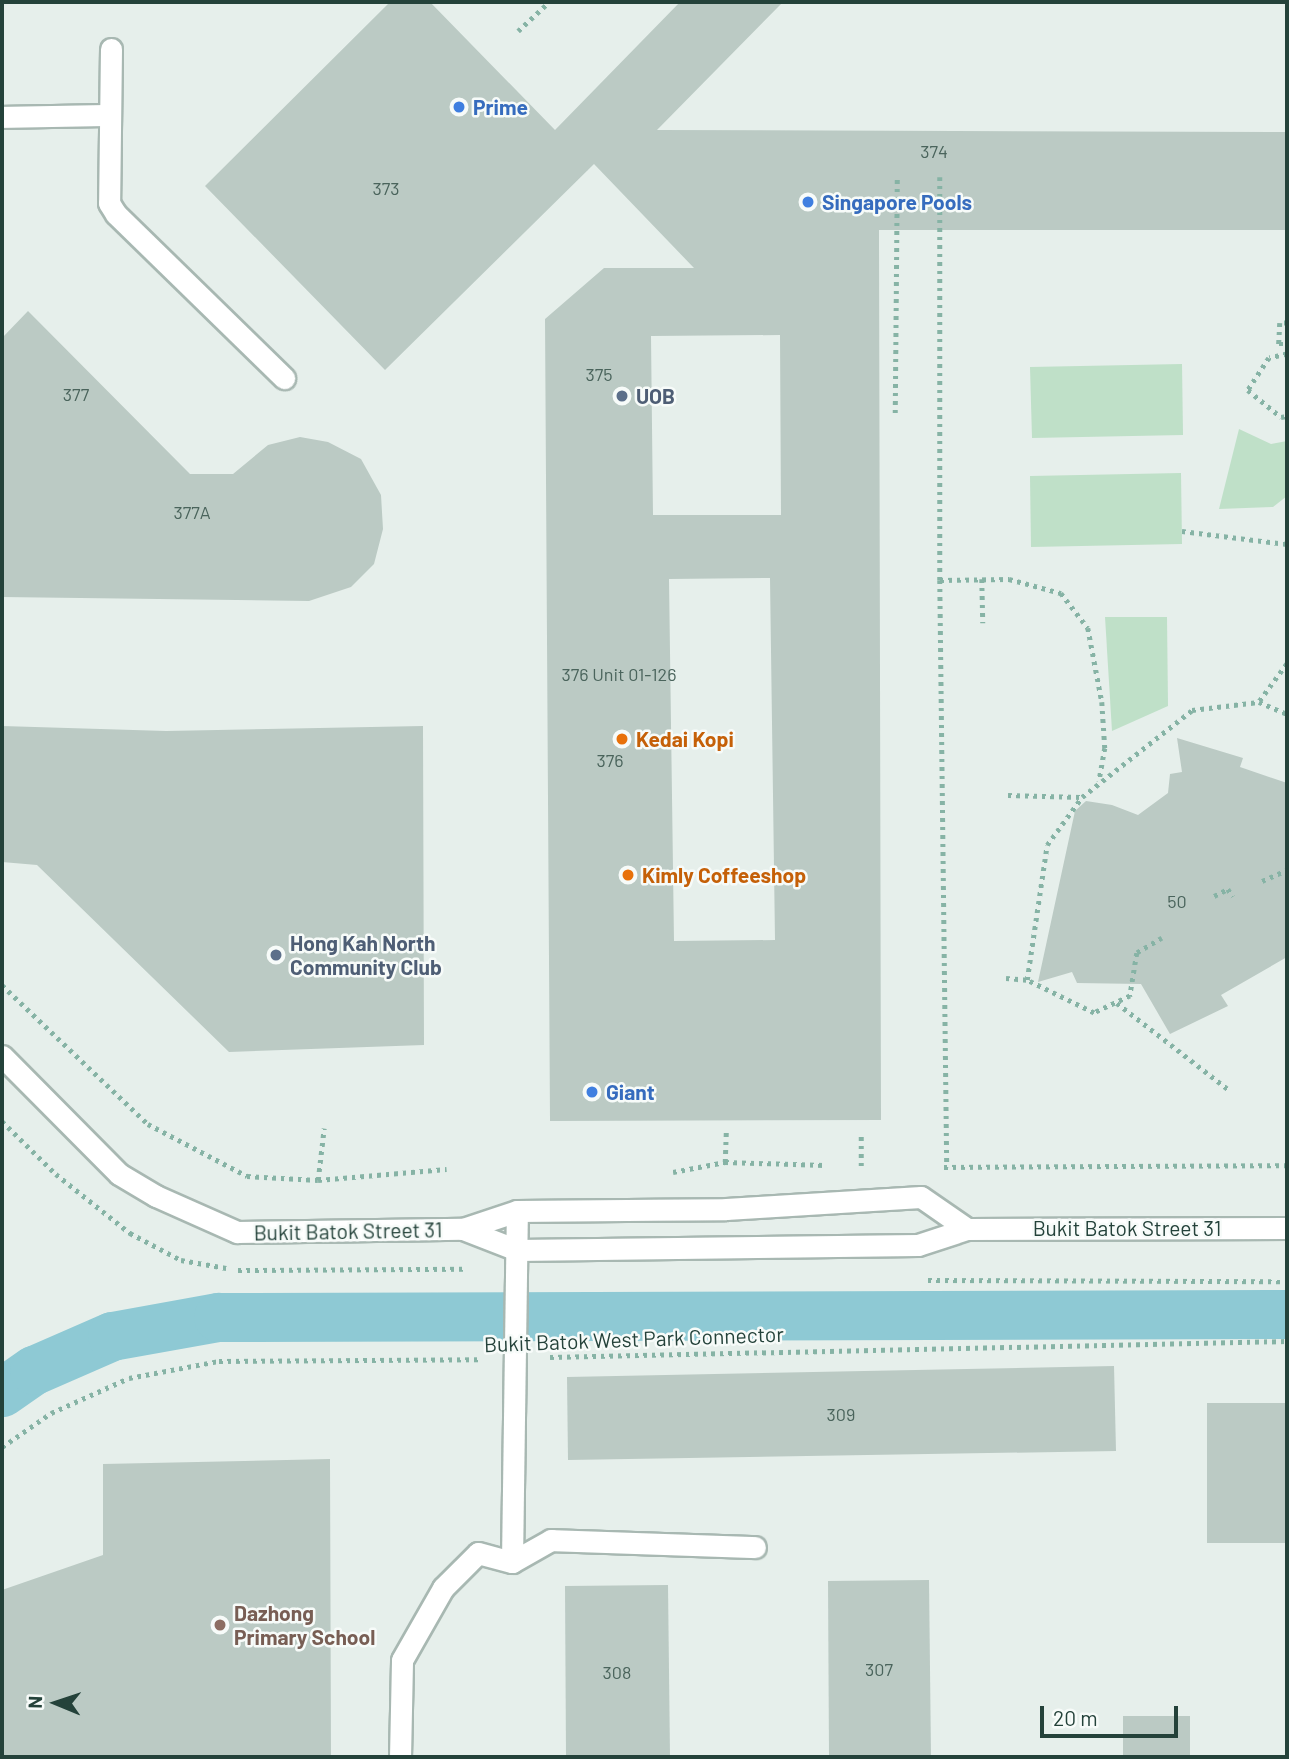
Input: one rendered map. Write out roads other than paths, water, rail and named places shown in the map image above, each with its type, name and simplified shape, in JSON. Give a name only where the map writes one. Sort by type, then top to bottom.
[{"type":"street","points":[[111,49],[109,203],[116,214],[284,377]]},
{"type":"street","points":[[2,117],[109,115]]},
{"type":"street","name":"Bukit Batok Street 31","points":[[2,1056],[119,1174],[156,1196],[237,1232],[463,1229],[517,1211],[726,1209],[921,1197],[967,1229]]},
{"type":"street","points":[[512,1562],[517,1211]]},
{"type":"street","name":"Bukit Batok Street 31","points":[[463,1229],[517,1250],[918,1245],[967,1229],[1287,1228]]},
{"type":"street","points":[[400,1757],[402,1660],[443,1588],[478,1553],[512,1562],[551,1541],[755,1547]]},
{"type":"waterway","points":[[2,1392],[34,1370],[112,1336],[218,1317],[1287,1314]]},
{"type":"place","name":"Prime","points":[[459,107]]},
{"type":"place","name":"Singapore Pools","points":[[808,202]]},
{"type":"place","name":"UOB","points":[[622,396]]},
{"type":"place","name":"Kedai Kopi","points":[[622,739]]},
{"type":"place","name":"Kimly Coffeeshop","points":[[628,875]]},
{"type":"place","name":"Hong Kah North Community Club","points":[[276,955]]},
{"type":"place","name":"Giant","points":[[592,1092]]},
{"type":"place","name":"Dazhong Primary School","points":[[220,1625]]}]
